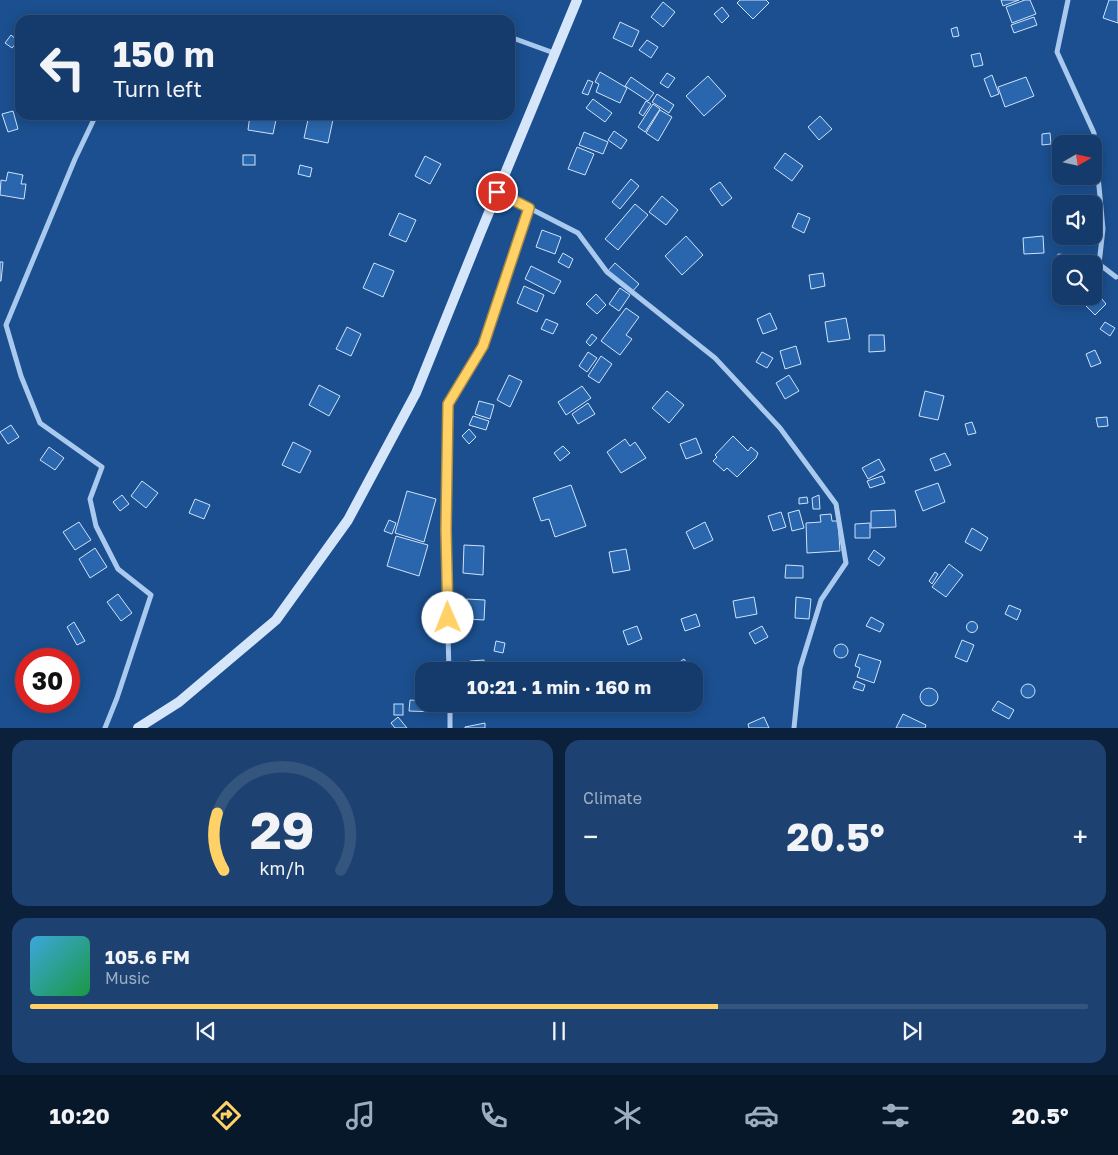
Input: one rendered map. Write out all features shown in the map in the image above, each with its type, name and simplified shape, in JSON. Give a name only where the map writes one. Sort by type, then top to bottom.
[{"type":"street","points":[[138,728],[179,702],[276,620],[348,520],[416,393],[577,0]]},
{"type":"street","points":[[1068,0],[1058,52],[1094,133],[1103,229],[1099,264],[1116,277]]},
{"type":"street","points":[[515,39],[555,54]]},
{"type":"street","points":[[94,120],[75,159],[6,325],[21,376],[40,423],[102,466],[90,499],[96,526],[118,569],[151,595],[117,698],[105,728]]},
{"type":"street","points":[[497,192],[578,233],[607,272],[716,358],[780,428],[836,504],[846,562],[821,600],[800,668],[794,728]]},
{"type":"street","points":[[449,662],[446,530],[448,404],[483,346],[529,208]]},
{"type":"street","points":[[450,712],[450,728]]},
{"type":"building","points":[[740,0],[766,0],[769,3],[753,19],[737,3]]},
{"type":"building","points":[[1001,0],[1019,0],[1003,6]]},
{"type":"building","points":[[1030,0],[1036,14],[1012,23],[1006,7]]},
{"type":"building","points":[[1109,0],[1118,0],[1118,23],[1103,18]]},
{"type":"building","points":[[663,2],[675,12],[663,27],[651,17]]},
{"type":"building","points":[[722,7],[729,16],[722,23],[714,14]]},
{"type":"building","points":[[1034,17],[1037,25],[1014,33],[1011,25]]},
{"type":"building","points":[[620,22],[639,31],[632,47],[613,38]]},
{"type":"building","points":[[957,27],[959,36],[953,37],[951,29]]},
{"type":"building","points":[[11,35],[15,38],[15,44],[12,48],[5,43]]},
{"type":"building","points":[[647,40],[658,47],[651,58],[639,50]]},
{"type":"building","points":[[980,53],[983,65],[974,67],[971,55]]},
{"type":"building","points":[[600,72],[627,88],[620,103],[596,92],[599,84],[595,82]]},
{"type":"building","points":[[667,73],[675,78],[668,88],[660,83]]},
{"type":"building","points":[[992,75],[999,94],[991,97],[984,79]]},
{"type":"building","points":[[708,76],[726,96],[704,116],[686,96]]},
{"type":"building","points":[[631,77],[654,93],[648,101],[625,86]]},
{"type":"building","points":[[1026,77],[1034,96],[1005,107],[998,87]]},
{"type":"building","points":[[588,80],[593,82],[588,95],[582,93]]},
{"type":"building","points":[[657,94],[674,105],[669,113],[652,102]]},
{"type":"building","points":[[593,99],[612,113],[605,122],[586,108]]},
{"type":"building","points":[[646,101],[651,104],[643,116],[639,113]]},
{"type":"building","points":[[653,104],[660,109],[645,132],[638,127]]},
{"type":"building","points":[[660,110],[672,117],[658,141],[646,133]]},
{"type":"building","points":[[13,111],[18,129],[8,132],[2,114]]},
{"type":"building","points":[[820,116],[832,129],[819,140],[808,127]]},
{"type":"building","points":[[249,120],[276,120],[273,134],[248,130]]},
{"type":"building","points":[[308,120],[333,120],[328,143],[304,138]]},
{"type":"building","points":[[614,131],[627,140],[621,149],[608,140]]},
{"type":"building","points":[[584,132],[608,142],[603,154],[579,145]]},
{"type":"building","points":[[1050,133],[1051,144],[1042,145],[1042,134]]},
{"type":"building","points":[[577,147],[594,154],[585,175],[568,169]]},
{"type":"building","points":[[785,153],[803,166],[792,181],[774,168]]},
{"type":"building","points":[[243,155],[255,155],[255,165],[243,165]]},
{"type":"building","points":[[425,156],[441,164],[430,184],[415,176]]},
{"type":"building","points":[[300,165],[312,168],[310,177],[298,174]]},
{"type":"building","points":[[8,172],[23,175],[21,184],[26,184],[24,199],[0,195],[1,180],[6,181]]},
{"type":"building","points":[[631,179],[639,186],[620,209],[612,202]]},
{"type":"building","points":[[720,182],[732,198],[722,206],[710,189]]},
{"type":"building","points":[[662,196],[678,210],[666,225],[649,212]]},
{"type":"building","points":[[635,204],[648,215],[618,250],[605,239]]},
{"type":"building","points":[[399,213],[416,220],[406,242],[389,235]]},
{"type":"building","points":[[798,213],[810,218],[804,233],[792,227]]},
{"type":"building","points":[[542,230],[561,237],[555,254],[536,247]]},
{"type":"building","points":[[686,236],[703,255],[682,275],[665,256]]},
{"type":"building","points":[[1043,236],[1044,253],[1024,254],[1023,238]]},
{"type":"building","points":[[563,253],[573,259],[569,268],[558,262]]},
{"type":"building","points":[[0,262],[3,262],[1,281],[0,281]]},
{"type":"building","points":[[374,263],[394,271],[383,297],[363,288]]},
{"type":"building","points":[[615,263],[639,284],[631,293],[607,272]]},
{"type":"building","points":[[531,266],[561,281],[554,294],[525,279]]},
{"type":"building","points":[[823,273],[825,286],[811,289],[809,275]]},
{"type":"building","points":[[524,286],[544,295],[537,312],[517,303]]},
{"type":"building","points":[[620,288],[630,295],[619,311],[609,304]]},
{"type":"building","points":[[596,294],[606,305],[597,314],[586,304]]},
{"type":"building","points":[[1102,299],[1106,304],[1095,315],[1086,306],[1102,305]]},
{"type":"building","points":[[626,308],[639,317],[626,335],[632,339],[620,355],[601,341]]},
{"type":"building","points":[[770,313],[777,329],[763,334],[757,319]]},
{"type":"building","points":[[846,318],[850,339],[828,342],[825,322]]},
{"type":"building","points":[[546,319],[558,324],[553,334],[541,329]]},
{"type":"building","points":[[1105,322],[1115,328],[1110,336],[1100,329]]},
{"type":"building","points":[[347,327],[361,334],[351,356],[336,349]]},
{"type":"building","points":[[592,334],[597,338],[590,346],[586,342]]},
{"type":"building","points":[[869,335],[884,335],[885,351],[869,352]]},
{"type":"building","points":[[796,346],[801,364],[785,369],[780,351]]},
{"type":"building","points":[[1095,350],[1101,363],[1091,367],[1086,354]]},
{"type":"building","points":[[588,352],[597,358],[587,372],[579,366]]},
{"type":"building","points":[[762,352],[773,358],[767,368],[756,362]]},
{"type":"building","points":[[601,356],[612,364],[599,383],[588,376]]},
{"type":"building","points":[[509,375],[522,381],[510,407],[497,400]]},
{"type":"building","points":[[789,375],[799,391],[785,399],[776,383]]},
{"type":"building","points":[[319,385],[340,396],[329,416],[309,405]]},
{"type":"building","points":[[582,386],[591,398],[566,415],[558,402]]},
{"type":"building","points":[[667,391],[684,405],[669,423],[652,408]]},
{"type":"building","points":[[925,391],[944,396],[938,420],[919,416]]},
{"type":"building","points":[[479,401],[494,405],[490,419],[475,414]]},
{"type":"building","points":[[588,403],[595,414],[578,424],[572,414]]},
{"type":"building","points":[[473,416],[489,421],[486,430],[469,425]]},
{"type":"building","points":[[1107,417],[1108,426],[1098,427],[1096,418]]},
{"type":"building","points":[[972,422],[976,433],[968,435],[965,424]]},
{"type":"building","points":[[11,425],[19,437],[8,444],[0,432]]},
{"type":"building","points":[[469,429],[476,437],[469,444],[462,436]]},
{"type":"building","points":[[733,436],[748,451],[751,447],[758,453],[756,458],[737,477],[727,468],[724,471],[713,461],[717,457],[715,455]]},
{"type":"building","points":[[696,438],[702,453],[686,459],[680,444]]},
{"type":"building","points":[[625,439],[630,446],[635,442],[646,458],[621,473],[607,452]]},
{"type":"building","points":[[293,442],[311,451],[300,473],[282,465]]},
{"type":"building","points":[[563,446],[570,453],[560,461],[554,453]]},
{"type":"building","points":[[49,447],[64,458],[55,470],[40,460]]},
{"type":"building","points":[[945,453],[951,465],[935,471],[930,459]]},
{"type":"building","points":[[879,459],[885,470],[868,479],[862,468]]},
{"type":"building","points":[[882,476],[885,483],[870,488],[867,481]]},
{"type":"building","points":[[142,481],[158,493],[146,508],[131,496]]},
{"type":"building","points":[[938,483],[945,502],[923,511],[915,491]]},
{"type":"building","points":[[571,485],[586,526],[555,537],[549,519],[541,521],[533,498]]},
{"type":"building","points":[[407,491],[436,499],[424,542],[395,533]]},
{"type":"building","points":[[122,495],[129,504],[120,511],[113,502]]},
{"type":"building","points":[[819,495],[820,509],[813,509],[812,498]]},
{"type":"building","points":[[807,497],[808,503],[799,504],[799,498]]},
{"type":"building","points":[[195,499],[210,505],[204,519],[189,513]]},
{"type":"building","points":[[799,510],[804,528],[792,531],[788,513]]},
{"type":"building","points":[[895,510],[896,527],[871,528],[871,511]]},
{"type":"building","points":[[781,512],[786,527],[773,531],[768,516]]},
{"type":"building","points":[[831,514],[832,521],[838,521],[840,551],[807,553],[806,523],[821,522],[820,515]]},
{"type":"building","points":[[389,520],[396,523],[392,534],[384,531]]},
{"type":"building","points":[[79,522],[91,540],[75,550],[63,532]]},
{"type":"building","points":[[705,522],[713,540],[694,549],[686,532]]},
{"type":"building","points":[[870,523],[870,538],[855,538],[855,524]]},
{"type":"building","points":[[972,528],[988,538],[981,551],[965,542]]},
{"type":"building","points":[[396,536],[428,545],[419,576],[387,566]]},
{"type":"building","points":[[464,545],[484,546],[483,575],[463,573]]},
{"type":"building","points":[[95,548],[107,567],[90,578],[79,559]]},
{"type":"building","points":[[626,549],[630,570],[613,573],[609,552]]},
{"type":"building","points":[[874,550],[885,558],[879,566],[868,559]]},
{"type":"building","points":[[949,564],[963,575],[946,597],[932,587]]},
{"type":"building","points":[[786,565],[803,566],[803,578],[785,578]]},
{"type":"building","points":[[935,572],[938,574],[932,584],[929,581]]},
{"type":"building","points":[[118,594],[132,613],[121,621],[107,602]]},
{"type":"building","points":[[754,597],[757,614],[736,618],[733,601]]},
{"type":"building","points":[[796,597],[811,599],[809,619],[795,618]]},
{"type":"building","points":[[467,599],[485,600],[484,620],[467,619]]},
{"type":"building","points":[[1009,605],[1021,610],[1017,620],[1005,614]]},
{"type":"building","points":[[696,614],[700,626],[685,631],[681,619]]},
{"type":"building","points":[[871,617],[884,624],[880,632],[866,626]]},
{"type":"building","points":[[74,622],[85,641],[77,645],[67,627]]},
{"type":"building","points":[[970,622],[974,622],[977,627],[976,631],[970,632],[967,629],[967,625]]},
{"type":"building","points":[[637,626],[642,639],[628,645],[623,631]]},
{"type":"building","points":[[762,626],[768,637],[755,644],[749,633]]},
{"type":"building","points":[[962,640],[974,645],[967,662],[955,657]]},
{"type":"building","points":[[496,641],[505,643],[503,653],[494,651]]},
{"type":"building","points":[[841,644],[846,646],[848,651],[846,656],[841,658],[836,656],[834,651],[836,646]]},
{"type":"building","points":[[859,654],[881,661],[874,683],[857,677],[860,668],[855,666]]},
{"type":"building","points":[[484,660],[484,662],[470,662]]},
{"type":"building","points":[[856,681],[865,685],[863,691],[853,688]]},
{"type":"building","points":[[1028,684],[1033,686],[1035,691],[1033,696],[1028,698],[1023,696],[1021,691],[1023,686]]},
{"type":"building","points":[[929,688],[935,691],[938,697],[935,703],[929,706],[923,703],[920,697],[923,691]]},
{"type":"building","points":[[410,700],[415,700],[415,711],[409,711]]},
{"type":"building","points":[[998,701],[1014,710],[1009,719],[992,710]]},
{"type":"building","points":[[394,704],[403,704],[403,715],[394,715]]},
{"type":"building","points":[[903,714],[926,725],[925,728],[896,728]]},
{"type":"building","points":[[398,717],[407,728],[395,728],[391,723]]},
{"type":"building","points":[[764,717],[769,728],[749,728],[748,724]]},
{"type":"building","points":[[485,723],[485,728],[465,728],[465,727]]},
{"type":"route","points":[[448,618],[446,530],[448,404],[483,346],[529,208],[497,192]]}]
